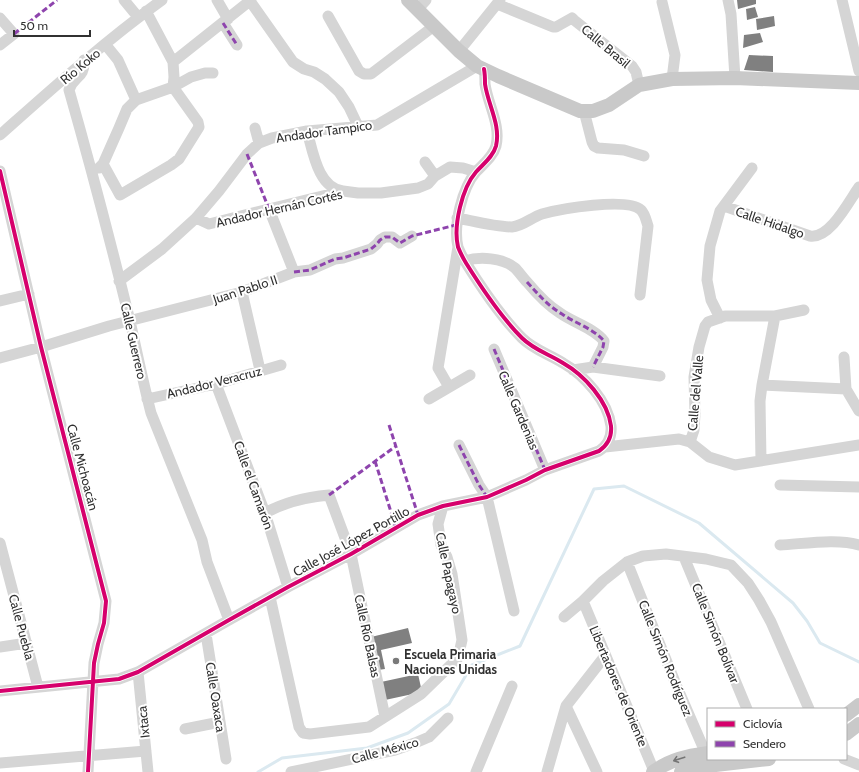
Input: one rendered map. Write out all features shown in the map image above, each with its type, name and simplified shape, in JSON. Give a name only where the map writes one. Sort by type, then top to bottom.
[{"type":"main road","points":[[417,3],[434,26],[459,51],[481,67],[568,107],[580,111],[593,111],[610,105],[639,85],[672,79],[735,78],[859,83]]},
{"type":"main road","points":[[847,714],[859,705]]},
{"type":"main road","points":[[847,733],[859,724]]},
{"type":"main road","points":[[654,771],[682,757],[707,753]]},
{"type":"main road","points":[[681,772],[688,769],[707,766],[760,760]]},
{"type":"street","points":[[102,164],[120,195],[172,165],[179,159],[199,127],[198,122],[173,87],[173,62],[142,14],[124,0]]},
{"type":"street","name":"Río Koko","points":[[0,135],[84,60],[162,0]]},
{"type":"street","points":[[217,0],[237,45]]},
{"type":"street","points":[[173,62],[251,0],[294,62],[304,69],[314,72],[325,79],[339,92],[349,107],[358,126]]},
{"type":"street","points":[[728,0],[731,14],[735,78]]},
{"type":"street","points":[[842,0],[859,71]]},
{"type":"street","points":[[459,51],[499,2]]},
{"type":"street","name":"Calle Brasil","points":[[499,2],[553,27],[556,27],[572,18],[632,66],[636,72],[639,85]]},
{"type":"street","points":[[662,2],[675,55],[672,79]]},
{"type":"street","points":[[328,16],[360,71],[364,74],[371,74],[434,26]]},
{"type":"street","points":[[0,18],[14,34],[0,45]]},
{"type":"street","points":[[105,44],[118,60],[136,100]]},
{"type":"street","name":"Calle Guerrero","points":[[84,60],[83,72],[71,84],[68,90],[93,175],[147,399],[151,413],[202,540],[207,562],[229,620]]},
{"type":"street","points":[[449,387],[438,368],[458,247],[456,225],[457,218],[467,184],[476,172],[487,162],[495,148],[498,132],[481,67]]},
{"type":"street","name":"Andador Tampico","points":[[119,281],[162,249],[196,218],[219,192],[247,154],[259,143],[272,138],[307,131],[377,124],[481,67]]},
{"type":"street","points":[[93,175],[102,164],[120,128],[127,109],[136,100],[173,87],[191,77],[205,73],[213,73]]},
{"type":"street","points":[[584,111],[594,146],[598,148],[624,150],[644,156]]},
{"type":"street","points":[[255,128],[259,143]]},
{"type":"street","points":[[307,131],[314,158],[321,173],[330,186],[344,192]]},
{"type":"street","points":[[425,162],[435,176]]},
{"type":"street","name":"Andador Hernán Cortés","points":[[196,218],[209,224],[344,192],[381,193],[418,188],[428,184],[435,176],[450,168],[463,168],[476,172]]},
{"type":"street","points":[[752,168],[720,211],[710,246],[707,280],[711,300],[720,318],[724,316],[775,316],[804,310]]},
{"type":"street","name":"Calle Michoacán","points":[[0,171],[41,347],[106,601],[104,623],[94,663],[88,772]]},
{"type":"street","name":"Calle Hidalgo","points":[[724,206],[815,237],[821,234],[838,219],[859,187]]},
{"type":"street","points":[[457,218],[484,224],[512,227],[540,215],[602,204],[627,205],[640,209],[645,215],[648,226],[640,295]]},
{"type":"street","points":[[269,209],[294,272],[310,270],[335,259],[343,258],[372,248],[385,237],[392,237],[400,243],[404,242],[406,238],[412,236]]},
{"type":"street","points":[[458,247],[465,261],[510,325],[523,339],[539,351],[564,363],[588,383],[600,397],[606,408],[611,428],[610,440],[605,447]]},
{"type":"street","points":[[465,261],[482,257],[502,262],[514,268],[541,298],[559,313],[598,334],[604,341],[603,347],[594,367]]},
{"type":"street","name":"Juan Pablo II","points":[[0,358],[129,320],[242,292],[294,272]]},
{"type":"street","points":[[242,292],[260,370]]},
{"type":"street","points":[[0,301],[28,294]]},
{"type":"street","points":[[761,461],[760,401],[775,316]]},
{"type":"street","name":"Calle del Valle","points":[[690,442],[694,430],[696,414],[694,377],[704,326],[708,322],[720,318]]},
{"type":"street","name":"Calle Gardenias","points":[[494,349],[545,470]]},
{"type":"street","points":[[844,357],[846,390],[859,411]]},
{"type":"street","name":"Andador Veracruz","points":[[147,399],[216,384],[281,365]]},
{"type":"street","points":[[573,370],[594,367],[660,376]]},
{"type":"street","points":[[429,399],[470,376]]},
{"type":"street","name":"Calle el Camarón","points":[[216,384],[265,512],[288,587]]},
{"type":"street","points":[[762,385],[846,390]]},
{"type":"street","name":"Calle José López Portillo","points":[[0,691],[93,682],[119,678],[138,672],[288,587],[351,554],[418,515],[443,506],[487,496],[526,480],[545,470],[598,451],[605,447],[679,439],[690,442]]},
{"type":"street","points":[[690,442],[709,457],[735,465],[859,445]]},
{"type":"street","points":[[460,445],[479,486],[487,496],[514,611]]},
{"type":"street","points":[[780,486],[859,487]]},
{"type":"street","name":"Calle Río Balsas","points":[[265,512],[290,502],[312,496],[329,495],[351,554],[385,718]]},
{"type":"street","name":"Calle Papagayo","points":[[385,718],[421,694],[458,658],[462,640],[452,574],[448,558],[441,545],[438,524],[443,506]]},
{"type":"street","points":[[780,545],[833,542],[853,543],[859,546]]},
{"type":"street","name":"Calle Puebla","points":[[0,543],[2,559],[27,642],[38,687]]},
{"type":"street","points":[[564,617],[603,581],[627,562],[643,556],[666,554],[706,559],[731,565],[748,583],[771,622],[809,708]]},
{"type":"street","name":"Calle Simón Bolívar","points":[[684,556],[747,708]]},
{"type":"street","name":"Calle Simón Rodríguez","points":[[627,562],[677,687],[707,753]]},
{"type":"street","points":[[270,597],[299,728],[303,733],[310,734],[369,727],[385,718]]},
{"type":"street","name":"Libertadores de Oriente","points":[[583,601],[654,771]]},
{"type":"street","name":"Calle Oaxaca","points":[[206,634],[226,759]]},
{"type":"street","points":[[0,647],[27,642]]},
{"type":"street","points":[[547,772],[566,706],[605,656]]},
{"type":"street","name":"Ixtaca","points":[[138,672],[148,772]]},
{"type":"street","points":[[476,772],[512,686]]},
{"type":"street","points":[[566,706],[597,772]]},
{"type":"street","name":"Calle México","points":[[291,772],[395,750],[429,737],[448,718]]},
{"type":"street","points":[[185,729],[220,722]]},
{"type":"street","points":[[0,763],[89,757],[146,751]]},
{"type":"street","points":[[846,760],[859,765]]},
{"type":"building","points":[[737,0],[756,0],[756,4],[738,9]]},
{"type":"building","points":[[755,7],[758,17],[747,20],[746,9]]},
{"type":"building","points":[[774,16],[775,26],[757,30],[756,19]]},
{"type":"building","points":[[760,33],[763,42],[743,48],[744,35]]},
{"type":"building","points":[[749,55],[773,56],[773,72],[744,70]]},
{"type":"building","points":[[408,628],[412,643],[381,650],[385,669],[378,670],[371,637]]},
{"type":"building","points":[[418,674],[422,692],[385,700],[381,682]]},
{"type":"waterway","points":[[258,772],[282,758],[367,748],[408,733],[449,704],[472,665],[520,646],[594,489],[624,486],[699,523],[793,603],[807,621],[820,643],[859,662]]},
{"type":"marked path","points":[[14,34],[57,0]]},
{"type":"marked path","points":[[223,23],[237,45]]},
{"type":"marked path","points":[[247,154],[269,209]]},
{"type":"marked path","points":[[294,272],[310,270],[335,259],[371,249],[385,237],[392,237],[400,243],[412,236],[456,225]]},
{"type":"marked path","points":[[527,282],[543,300],[552,307],[595,333],[604,341],[603,347],[593,367]]},
{"type":"marked path","points":[[494,349],[545,470]]},
{"type":"marked path","points":[[389,425],[418,515]]},
{"type":"marked path","points":[[459,445],[479,485],[487,497]]},
{"type":"marked path","points":[[329,495],[396,446]]},
{"type":"marked path","points":[[375,461],[396,528]]},
{"type":"cycle path","points":[[0,691],[119,679],[138,672],[288,587],[351,554],[418,515],[443,506],[487,497],[545,470],[599,451],[605,446],[610,437],[611,426],[609,417],[600,398],[579,374],[558,360],[532,346],[522,338],[499,312],[466,263],[458,247],[458,218],[463,197],[471,179],[490,157],[496,146],[496,123],[485,84],[484,69]]},
{"type":"cycle path","points":[[0,171],[41,347],[106,601],[104,623],[94,663],[88,772]]},
{"type":"place","name":"Escuela Primaria Naciones Unidas","points":[[396,661]]}]
